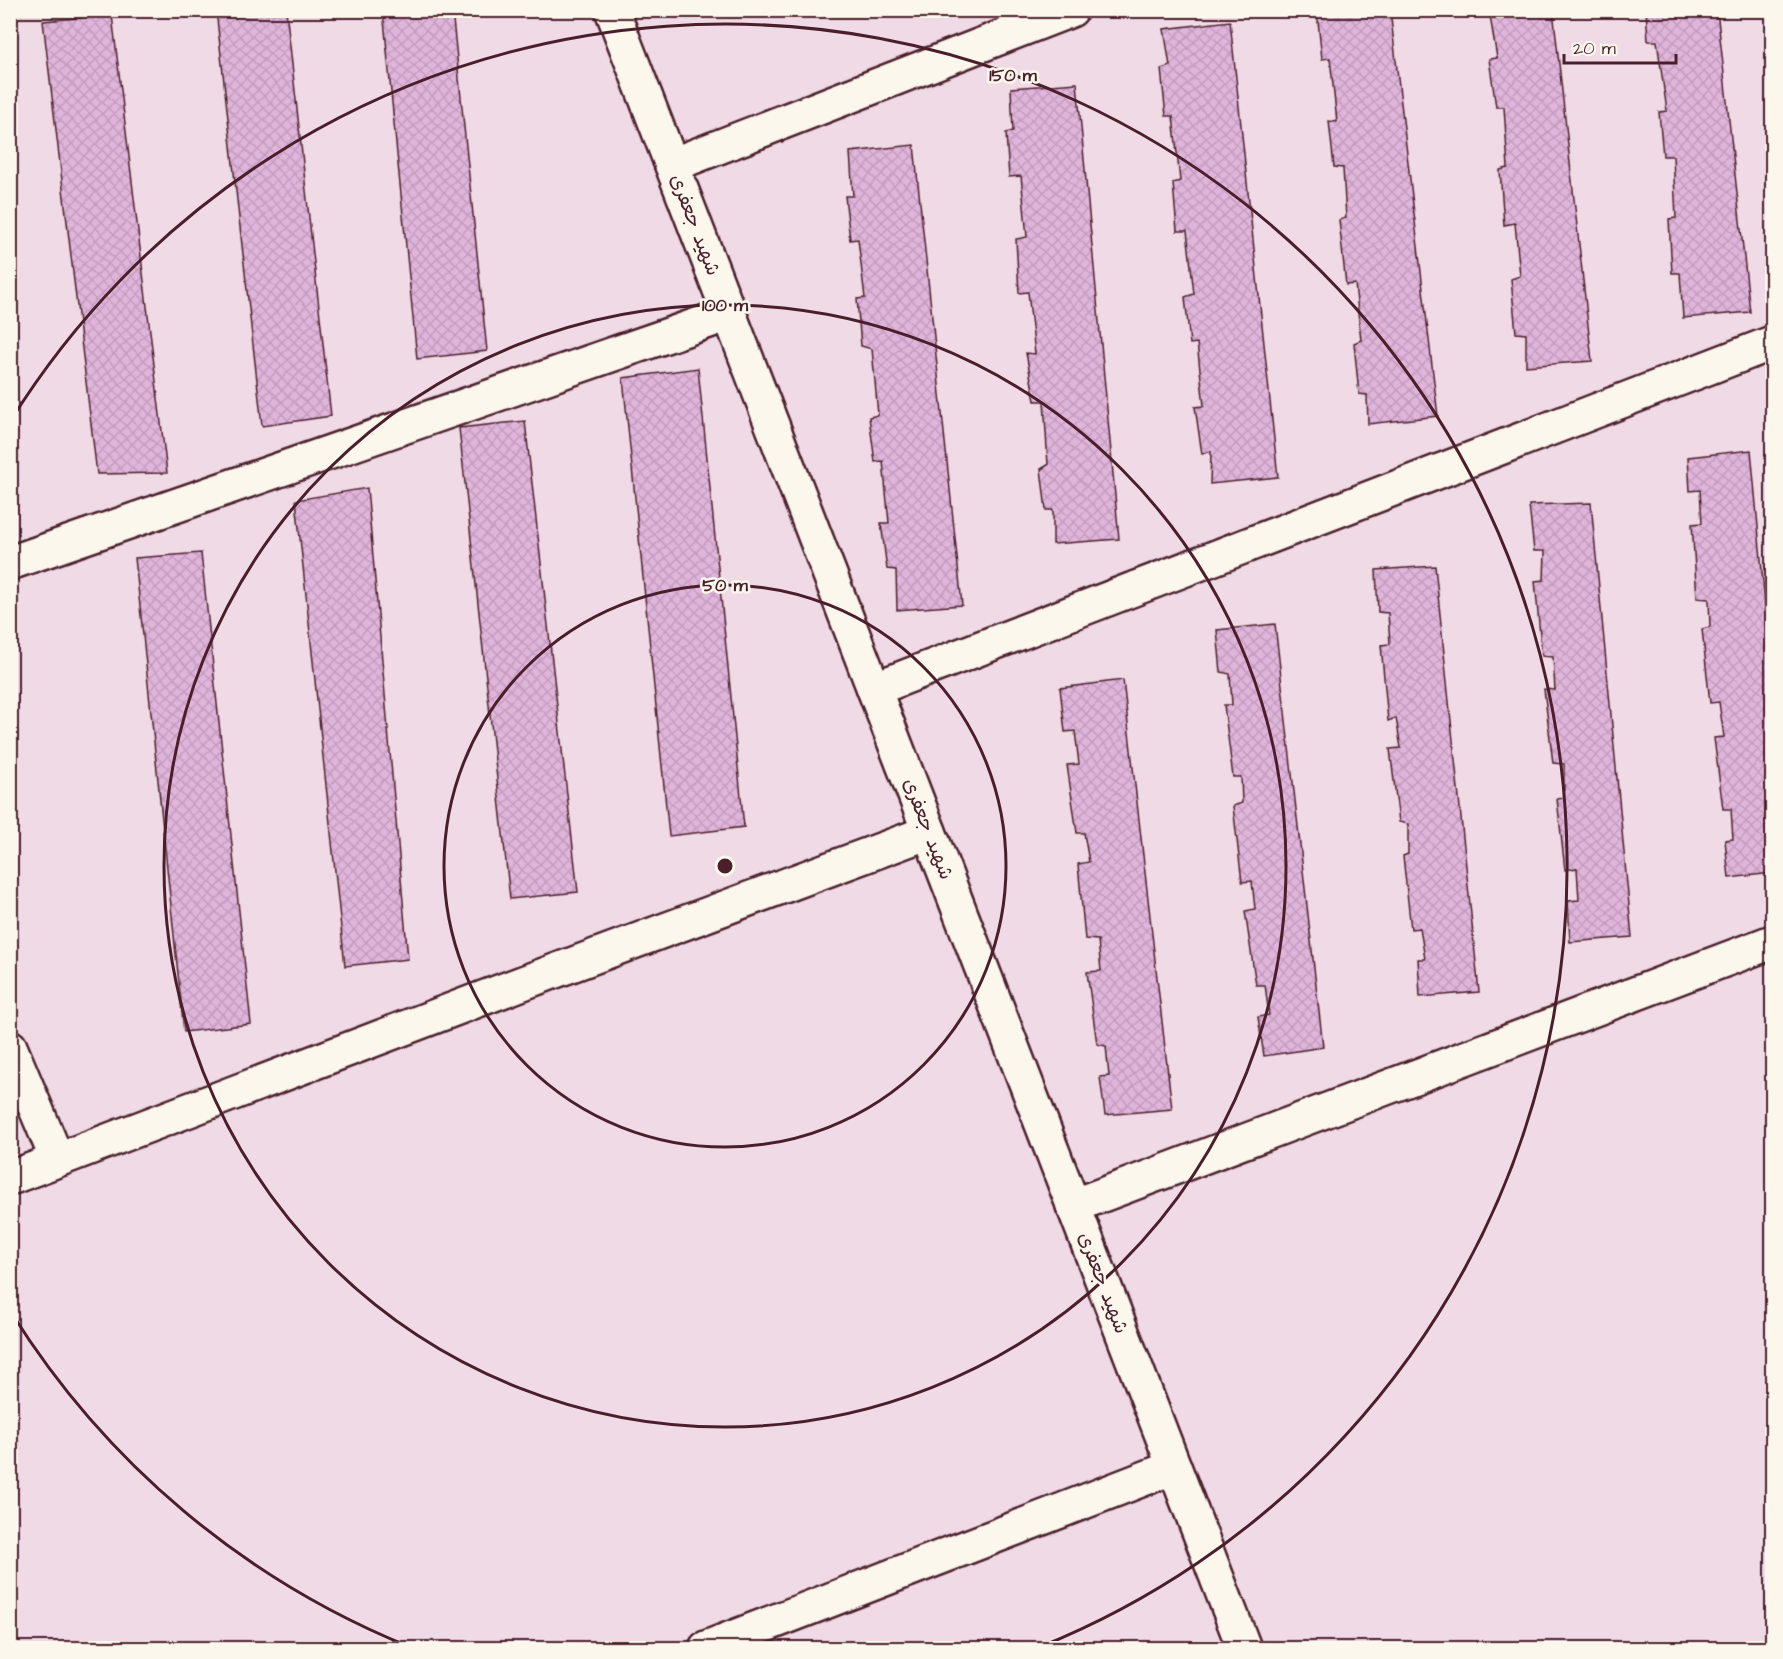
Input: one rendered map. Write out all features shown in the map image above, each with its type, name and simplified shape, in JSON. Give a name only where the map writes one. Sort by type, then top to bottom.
[{"type":"street","name":"شهید جعفری","points":[[612,10],[1244,1648]]},
{"type":"street","points":[[672,165],[1071,10]]},
{"type":"street","points":[[10,563],[729,314]]},
{"type":"street","points":[[874,689],[1773,343]]},
{"type":"street","points":[[10,1178],[929,832]]},
{"type":"street","points":[[1073,1206],[1773,942]]},
{"type":"street","points":[[10,1047],[57,1159]]},
{"type":"street","points":[[705,1648],[1174,1467]]},
{"type":"shaded area","points":[[11,11],[1772,11],[1772,1648],[11,1648]]},
{"type":"building","points":[[216,10],[286,10],[331,416],[262,426]]},
{"type":"building","points":[[383,10],[452,10],[487,351],[417,359]]},
{"type":"building","points":[[1390,10],[1438,416],[1368,424],[1367,395],[1359,394],[1354,343],[1361,340],[1355,284],[1346,285],[1339,220],[1346,218],[1343,168],[1334,167],[1329,121],[1337,122],[1330,58],[1322,59],[1317,11]]},
{"type":"building","points":[[1489,10],[1553,10],[1592,361],[1526,366],[1526,334],[1516,333],[1511,279],[1520,276],[1515,223],[1504,225],[1500,170],[1508,168],[1504,107],[1496,107],[1489,59],[1497,58]]},
{"type":"building","points":[[1646,10],[1717,10],[1750,312],[1683,318],[1680,273],[1672,273],[1669,219],[1676,218],[1673,156],[1663,156],[1659,112],[1667,111],[1657,41],[1648,41]]},
{"type":"building","points":[[112,15],[167,473],[97,474],[43,21]]},
{"type":"building","points":[[1230,21],[1278,477],[1210,484],[1211,451],[1202,454],[1195,407],[1204,406],[1197,343],[1190,344],[1185,297],[1194,294],[1187,231],[1177,231],[1173,183],[1180,181],[1173,116],[1166,116],[1161,69],[1170,66],[1164,29]]},
{"type":"building","points":[[1077,83],[1119,539],[1053,544],[1053,510],[1046,510],[1041,469],[1048,465],[1044,401],[1035,401],[1026,353],[1035,354],[1028,292],[1019,293],[1016,239],[1027,237],[1021,176],[1009,177],[1006,133],[1013,131],[1011,88]]},
{"type":"building","points":[[914,145],[962,605],[897,610],[896,570],[887,569],[881,523],[889,523],[883,461],[875,462],[869,417],[878,415],[872,349],[861,346],[857,299],[865,298],[858,239],[850,240],[845,196],[853,196],[850,152]]},
{"type":"building","points":[[698,368],[744,827],[669,836],[623,378]]},
{"type":"building","points":[[525,421],[578,892],[510,899],[459,428]]},
{"type":"building","points":[[1751,450],[1772,680],[1772,873],[1729,878],[1725,840],[1733,839],[1731,809],[1723,809],[1714,738],[1724,737],[1719,702],[1710,703],[1702,629],[1710,627],[1709,599],[1697,598],[1692,524],[1702,523],[1700,490],[1690,491],[1688,457]]},
{"type":"building","points":[[367,488],[408,959],[345,966],[296,500]]},
{"type":"building","points":[[1591,503],[1632,937],[1570,942],[1568,901],[1579,900],[1577,868],[1565,870],[1557,799],[1564,798],[1564,764],[1553,763],[1544,689],[1555,690],[1553,657],[1542,656],[1535,581],[1544,580],[1545,551],[1534,551],[1529,505]]},
{"type":"building","points":[[201,553],[251,1024],[184,1032],[135,558]]},
{"type":"building","points":[[1435,566],[1479,992],[1420,997],[1418,959],[1425,959],[1420,928],[1411,929],[1403,856],[1408,854],[1408,824],[1399,822],[1390,749],[1401,748],[1396,718],[1388,721],[1381,645],[1390,644],[1388,613],[1378,612],[1376,570]]},
{"type":"building","points":[[1275,624],[1323,1047],[1264,1056],[1258,1017],[1269,1015],[1265,985],[1256,985],[1245,911],[1255,909],[1252,881],[1242,882],[1233,806],[1242,803],[1241,777],[1233,777],[1224,705],[1232,705],[1230,674],[1221,672],[1217,630]]},
{"type":"building","points":[[1123,680],[1172,1109],[1105,1115],[1100,1077],[1109,1076],[1106,1046],[1097,1044],[1087,972],[1101,971],[1098,940],[1085,939],[1078,864],[1089,862],[1084,833],[1077,833],[1067,765],[1079,764],[1075,731],[1065,732],[1060,688]]}]
